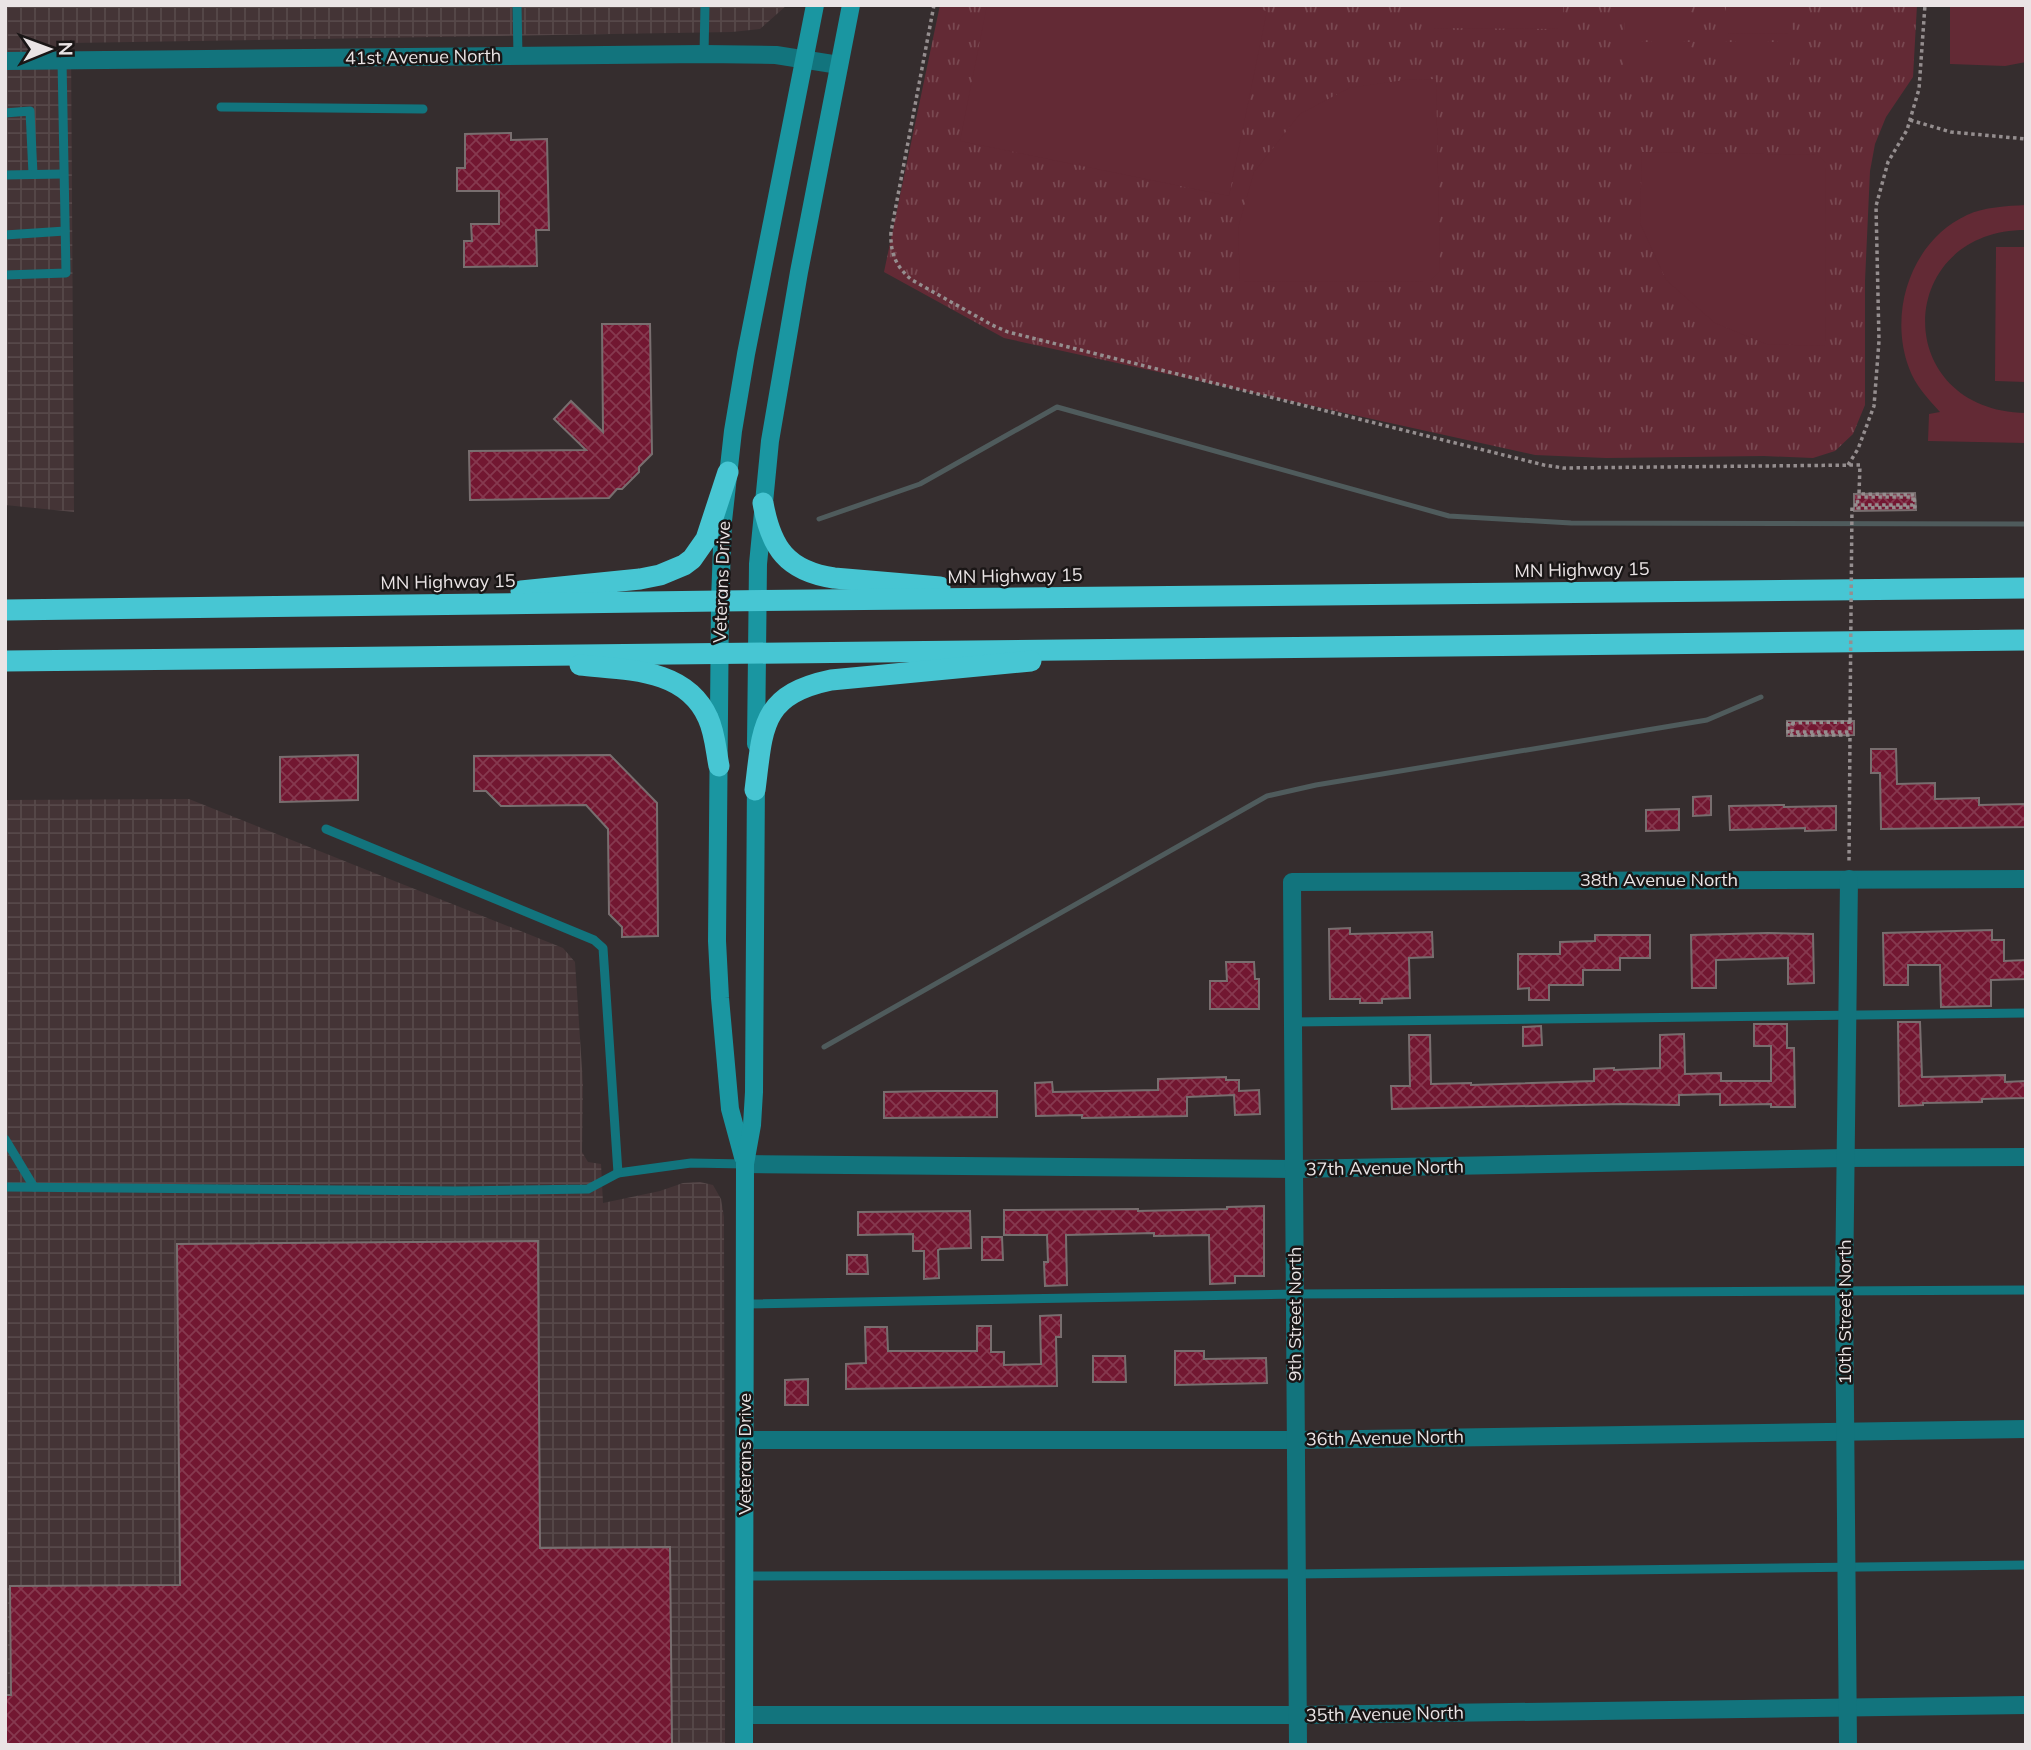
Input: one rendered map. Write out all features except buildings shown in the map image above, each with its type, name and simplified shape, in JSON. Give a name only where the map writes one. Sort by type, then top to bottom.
[{"type":"highway","points":[[388,605],[639,579],[673,571],[692,559],[706,539],[728,472]]},
{"type":"highway","points":[[763,503],[768,529],[784,556],[800,569],[818,576],[1099,598]]},
{"type":"highway","name":"MN Highway 15","points":[[5,610],[2026,588]]},
{"type":"highway","points":[[5,661],[2026,640]]},
{"type":"highway","points":[[755,790],[768,717],[781,701],[803,687],[844,678],[1151,648]]},
{"type":"highway","points":[[494,655],[642,672],[676,682],[689,691],[708,716],[719,766]]},
{"type":"main road","name":"Veterans Drive","points":[[745,1164],[730,1109],[717,941],[723,521],[746,354],[815,5]]},
{"type":"main road","name":"Veterans Drive","points":[[744,1745],[745,1164],[752,1125],[754,1092],[756,601],[763,503],[777,394],[851,5]]},
{"type":"street","name":"41st Avenue North","points":[[5,61],[704,54],[804,58],[839,65]]},
{"type":"street","name":"10th Street North","points":[[1847,1745],[1844,1292],[1849,879]]},
{"type":"street","name":"38th Avenue North","points":[[1292,882],[2026,879]]},
{"type":"street","name":"9th Street North","points":[[1292,882],[1298,1745]]},
{"type":"street","name":"37th Avenue North","points":[[745,1164],[1294,1170],[1846,1158],[2026,1157]]},
{"type":"street","name":"36th Avenue North","points":[[745,1440],[1296,1440],[2026,1429]]},
{"type":"street","name":"35th Avenue North","points":[[744,1715],[1298,1715],[2026,1705]]},
{"type":"lane","points":[[517,5],[518,56]]},
{"type":"lane","points":[[704,54],[705,5]]},
{"type":"lane","points":[[5,275],[66,273],[62,60]]},
{"type":"lane","points":[[221,107],[423,108]]},
{"type":"lane","points":[[5,113],[30,111],[33,174]]},
{"type":"lane","points":[[5,175],[63,174]]},
{"type":"lane","points":[[5,235],[65,231]]},
{"type":"lane","points":[[326,829],[594,940],[603,948],[618,1173]]},
{"type":"lane","points":[[1293,1022],[2026,1013]]},
{"type":"lane","points":[[5,1139],[34,1187]]},
{"type":"lane","points":[[5,1187],[456,1191],[588,1189],[618,1173],[691,1163],[745,1164]]},
{"type":"lane","points":[[746,1304],[1295,1294],[2026,1290]]},
{"type":"lane","points":[[744,1576],[1297,1574],[2026,1564]]},
{"type":"path","points":[[934,5],[891,232],[892,252],[902,272],[912,280],[992,325],[1008,332],[1544,465],[1563,468],[1860,465],[1859,494],[1914,495],[1914,507],[1858,508],[1857,497],[1913,497],[1913,505],[1886,505],[1872,505],[1859,505],[1852,505],[1850,732],[1792,732],[1792,724],[1849,722],[1788,723],[1788,735],[1850,735],[1849,879]]},
{"type":"path","points":[[1848,465],[1858,449],[1874,406],[1878,341],[1876,206],[1888,162],[1907,130],[1919,89],[1925,5]]},
{"type":"path","points":[[1910,120],[1951,132],[2026,138]]},
{"type":"shaded area","points":[[5,5],[787,5],[760,29],[732,32],[71,43],[74,512],[5,505]]},
{"type":"shaded area","points":[[189,799],[563,948],[575,962],[583,1084],[582,1152],[588,1162],[601,1164],[603,1203],[660,1191],[683,1183],[700,1182],[713,1185],[721,1199],[724,1217],[725,1745],[5,1745],[5,800]]},
{"type":"green space","points":[[940,5],[1917,5],[1913,77],[1886,117],[1875,144],[1870,171],[1865,281],[1865,405],[1853,434],[1835,451],[1813,458],[1606,458],[1535,455],[1004,338],[884,272]]},
{"type":"green space","points":[[987,5],[1238,5],[1267,11],[1229,196],[960,141]]},
{"type":"green space","points":[[1430,5],[1563,5],[1563,29],[1430,28]]},
{"type":"green space","points":[[1625,5],[1691,5],[1691,33],[1625,33]]},
{"type":"green space","points":[[1726,5],[1791,5],[1791,34],[1726,33]]},
{"type":"green space","points":[[1950,5],[2026,5],[2026,62],[2005,66],[1950,64]]},
{"type":"green space","points":[[1624,42],[1690,42],[1690,73],[1624,73]]},
{"type":"green space","points":[[1724,42],[1790,42],[1790,73],[1724,73]]},
{"type":"green space","points":[[1436,79],[1440,271],[1430,281],[1240,282],[1238,228],[1254,172],[1300,114],[1349,88],[1405,80]]},
{"type":"green space","points":[[1642,152],[1818,155],[1826,163],[1825,346],[1766,344],[1715,323],[1666,280],[1640,223]]},
{"type":"green space","points":[[2026,205],[2026,230],[1982,238],[1951,258],[1932,287],[1925,320],[1931,354],[1950,383],[1981,404],[2026,413],[2026,443],[1928,441],[1929,414],[1940,412],[1915,380],[1903,346],[1903,302],[1909,280],[1931,242],[1948,227],[1981,210]]},
{"type":"green space","points":[[1996,247],[2026,247],[2026,382],[1995,381]]},
{"type":"waterway","points":[[819,519],[920,484],[1057,407],[1449,516],[1571,523],[2026,524]]},
{"type":"waterway","points":[[824,1047],[1267,796],[1316,785],[1707,720],[1761,697]]}]
